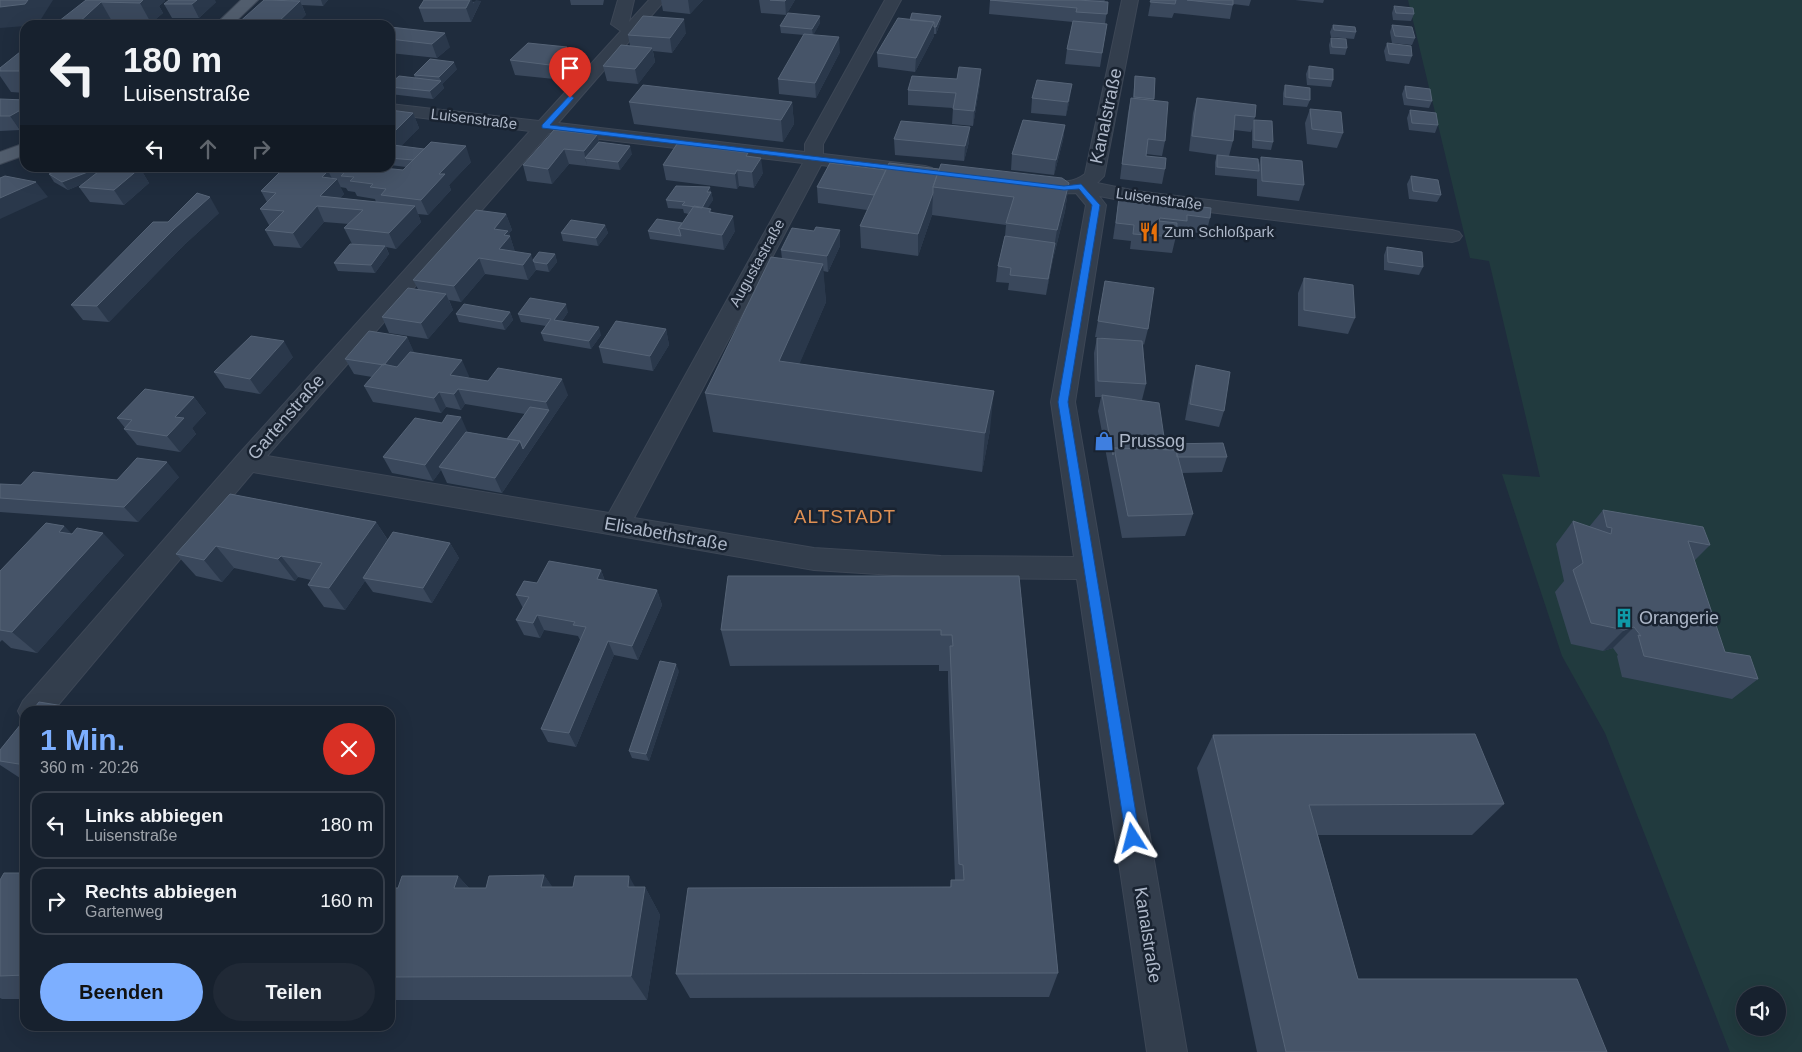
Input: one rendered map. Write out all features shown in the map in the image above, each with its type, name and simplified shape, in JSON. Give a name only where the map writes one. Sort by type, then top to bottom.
[{"type":"main road","points":[[228,20],[250,0]]},
{"type":"main road","points":[[0,149],[20,143]]},
{"type":"main road","points":[[0,158],[20,151]]},
{"type":"street","points":[[626,0],[619,24],[630,29]]},
{"type":"street","name":"Gartenstraße","points":[[38,706],[247,462],[657,0]]},
{"type":"street","name":"Augustastraße","points":[[616,525],[814,160],[814,144],[893,0]]},
{"type":"street","name":"Kanalstraße","points":[[1130,0],[1094,176],[1081,186],[1096,205],[1063,402],[1167,1052]]},
{"type":"street","name":"Luisenstraße","points":[[395,109],[939,174]]},
{"type":"street","name":"Luisenstraße","points":[[1016,183],[1064,188],[1081,186],[1136,197],[1452,236]]},
{"type":"street","name":"Elisabethstraße","points":[[247,462],[814,559],[941,567],[1089,568]]},
{"type":"green space","points":[[1408,0],[1802,0],[1802,1052],[1730,1052],[1605,733],[1562,656],[1502,474],[1540,477],[1489,261],[1470,258]]},
{"type":"building","points":[[0,0],[28,0],[25,4],[0,7]]},
{"type":"building","points":[[86,0],[143,0],[140,3],[101,2],[81,20],[60,20]]},
{"type":"building","points":[[169,0],[197,0],[192,4],[164,4]]},
{"type":"building","points":[[264,0],[300,1],[280,20],[242,20]]},
{"type":"building","points":[[424,0],[470,0],[466,8],[419,8]]},
{"type":"building","points":[[990,0],[1108,2],[1107,14],[1076,12],[1077,8]]},
{"type":"building","points":[[1151,0],[1176,0],[1175,4],[1150,2]]},
{"type":"building","points":[[1187,0],[1233,0],[1233,5]]},
{"type":"building","points":[[1394,6],[1413,8],[1414,14],[1396,13]]},
{"type":"building","points":[[788,13],[820,16],[812,29],[780,26]]},
{"type":"building","points":[[912,13],[941,16],[936,27],[934,27],[934,22],[910,20]]},
{"type":"building","points":[[643,16],[684,19],[670,38],[628,35]]},
{"type":"building","points":[[898,18],[934,22],[916,58],[877,53]]},
{"type":"building","points":[[1073,21],[1107,24],[1102,53],[1067,49]]},
{"type":"building","points":[[1333,25],[1355,27],[1356,32],[1334,30]]},
{"type":"building","points":[[1392,25],[1412,27],[1415,38],[1395,36]]},
{"type":"building","points":[[395,28],[445,33],[432,44],[395,40]]},
{"type":"building","points":[[804,34],[839,37],[815,83],[778,79]]},
{"type":"building","points":[[1331,38],[1346,39],[1347,48],[1332,47]]},
{"type":"building","points":[[528,43],[567,47],[550,65],[510,60]]},
{"type":"building","points":[[1387,43],[1411,46],[1412,56],[1389,54]]},
{"type":"building","points":[[621,45],[652,48],[635,69],[603,66]]},
{"type":"building","points":[[20,52],[20,71],[0,71],[0,68]]},
{"type":"building","points":[[430,59],[454,62],[439,77],[414,75]]},
{"type":"building","points":[[1309,66],[1333,69],[1333,80],[1309,78]]},
{"type":"building","points":[[959,67],[981,69],[974,111],[953,109],[956,93],[908,90],[912,76],[957,79]]},
{"type":"building","points":[[399,76],[441,81],[430,91],[395,88],[395,80]]},
{"type":"building","points":[[1135,76],[1155,78],[1154,99],[1134,97]]},
{"type":"building","points":[[1037,80],[1072,84],[1068,102],[1032,98]]},
{"type":"building","points":[[643,85],[792,102],[781,120],[629,102]]},
{"type":"building","points":[[1285,85],[1310,88],[1310,100],[1285,97]]},
{"type":"building","points":[[1405,86],[1430,89],[1432,101],[1407,98]]},
{"type":"building","points":[[1131,98],[1168,102],[1165,141],[1148,139],[1146,156],[1166,158],[1165,169],[1122,164]]},
{"type":"building","points":[[1197,98],[1256,105],[1255,117],[1235,115],[1233,141],[1192,136]]},
{"type":"building","points":[[0,99],[20,100],[20,110],[10,116],[0,116]]},
{"type":"building","points":[[1310,109],[1341,112],[1343,133],[1312,129]]},
{"type":"building","points":[[1410,110],[1436,113],[1438,125],[1412,123]]},
{"type":"building","points":[[395,111],[413,113],[395,131]]},
{"type":"building","points":[[1023,120],[1065,125],[1056,160],[1012,154]]},
{"type":"building","points":[[1254,120],[1272,121],[1273,142],[1254,140]]},
{"type":"building","points":[[901,121],[970,127],[965,146],[894,139]]},
{"type":"building","points":[[554,130],[597,135],[584,151],[564,149],[548,169],[523,165]]},
{"type":"building","points":[[431,142],[466,146],[439,174],[445,174],[421,200],[381,195],[386,189],[370,187],[373,184],[350,181],[354,177],[341,176],[344,173],[336,172],[395,172],[395,169],[403,170]]},
{"type":"building","points":[[599,142],[630,146],[618,162],[585,158]]},
{"type":"building","points":[[677,144],[748,153],[746,156],[761,158],[752,172],[737,170],[735,174],[663,165]]},
{"type":"building","points":[[395,145],[424,149],[413,160],[395,158]]},
{"type":"building","points":[[1217,155],[1258,159],[1259,171],[1217,167]]},
{"type":"building","points":[[1261,157],[1302,161],[1304,185],[1262,181]]},
{"type":"building","points":[[830,163],[886,170],[874,195],[817,187]]},
{"type":"building","points":[[889,163],[939,169],[933,193],[918,234],[860,226]]},
{"type":"building","points":[[941,164],[1062,178],[1069,183],[1057,230],[1006,223],[1014,197],[933,187]]},
{"type":"building","points":[[54,172],[88,172],[62,182],[49,174]]},
{"type":"building","points":[[98,172],[135,172],[114,190],[79,187]]},
{"type":"building","points":[[280,172],[327,172],[322,177],[337,179],[320,196],[415,206],[389,233],[344,228],[363,210],[317,206],[293,233],[265,230],[284,211],[260,209],[276,193],[261,191]]},
{"type":"building","points":[[5,176],[36,182],[0,198],[0,178]]},
{"type":"building","points":[[1411,176],[1438,180],[1441,195],[1413,191]]},
{"type":"building","points":[[676,186],[710,187],[707,192],[711,192],[702,208],[682,205],[685,202],[666,200]]},
{"type":"building","points":[[197,193],[210,197],[174,229],[97,306],[71,305],[153,222],[168,222]]},
{"type":"building","points":[[1119,197],[1211,208],[1210,218],[1187,215],[1187,221],[1160,218],[1159,221],[1177,223],[1176,237],[1133,234],[1134,225],[1116,223]]},
{"type":"building","points":[[694,206],[711,209],[709,212],[733,216],[722,235],[679,228]]},
{"type":"building","points":[[476,210],[506,214],[494,229],[508,231],[504,235],[510,236],[499,249],[531,254],[523,265],[479,258],[454,286],[413,280]]},
{"type":"building","points":[[657,219],[682,223],[678,229],[681,236],[648,231]]},
{"type":"building","points":[[571,220],[605,225],[596,238],[561,233]]},
{"type":"building","points":[[816,227],[840,230],[827,256],[781,250],[792,228],[814,231]]},
{"type":"building","points":[[1005,236],[1055,243],[1048,279],[1010,275],[1011,268],[998,266]]},
{"type":"building","points":[[350,244],[385,246],[371,265],[334,263]]},
{"type":"building","points":[[1387,247],[1422,252],[1423,267],[1388,262]]},
{"type":"building","points":[[539,252],[555,254],[547,264],[534,262],[533,260]]},
{"type":"building","points":[[771,257],[823,264],[779,361],[994,391],[985,433],[705,393]]},
{"type":"building","points":[[1304,278],[1353,285],[1355,318],[1304,310]]},
{"type":"building","points":[[1105,281],[1154,288],[1148,329],[1098,321]]},
{"type":"building","points":[[408,288],[446,294],[421,323],[382,317]]},
{"type":"building","points":[[530,298],[566,304],[554,320],[599,327],[589,341],[541,333],[551,319],[518,314]]},
{"type":"building","points":[[464,304],[510,312],[502,322],[456,314]]},
{"type":"building","points":[[616,321],[666,329],[650,356],[599,347]]},
{"type":"building","points":[[369,331],[407,337],[384,365],[345,359]]},
{"type":"building","points":[[251,336],[284,341],[250,379],[214,372]]},
{"type":"building","points":[[1097,338],[1142,341],[1146,384],[1098,381]]},
{"type":"building","points":[[410,352],[462,360],[450,375],[488,381],[498,368],[562,379],[546,402],[458,389],[454,394],[439,392],[434,398],[364,386],[383,364],[397,367]]},
{"type":"building","points":[[1196,365],[1230,372],[1224,411],[1190,404]]},
{"type":"building","points":[[145,389],[194,397],[175,417],[184,418],[167,436],[124,429],[132,420],[117,418]]},
{"type":"building","points":[[1102,395],[1159,403],[1165,444],[1223,443],[1227,457],[1177,457],[1176,450],[1114,448],[1113,455]]},
{"type":"building","points":[[530,407],[549,410],[523,449],[520,441],[507,439]]},
{"type":"building","points":[[447,415],[461,417],[425,465],[383,457],[415,418],[442,423]]},
{"type":"building","points":[[466,432],[520,441],[495,478],[439,467]]},
{"type":"building","points":[[1114,448],[1176,450],[1193,514],[1128,516]]},
{"type":"building","points":[[137,458],[167,462],[124,507],[0,498],[0,484],[21,485],[33,472],[117,480]]},
{"type":"building","points":[[230,494],[376,522],[329,588],[308,585],[322,563],[281,556],[278,559],[216,546],[204,560],[176,554]]},
{"type":"building","name":"Orangerie","points":[[1603,510],[1703,527],[1710,545],[1688,541],[1725,652],[1750,656],[1758,679],[1644,656],[1638,635],[1641,636],[1634,627],[1624,630],[1591,623],[1573,570],[1583,563],[1573,521],[1611,534],[1612,528],[1607,527]]},
{"type":"building","points":[[46,523],[64,526],[59,532],[72,534],[77,528],[103,533],[12,632],[0,630],[0,571]]},
{"type":"building","points":[[393,532],[450,543],[423,588],[363,578]]},
{"type":"building","points":[[549,561],[601,570],[597,579],[657,590],[632,646],[608,641],[569,733],[541,729],[586,627],[573,625],[575,622],[537,615],[533,623],[516,620],[529,597],[516,595],[524,581],[537,583]]},
{"type":"building","points":[[728,576],[1019,576],[1058,973],[676,974],[688,888],[951,887],[951,880],[964,880],[963,865],[959,864],[950,646],[953,646],[952,635],[941,635],[941,630],[721,630]]},
{"type":"building","points":[[660,661],[676,664],[646,754],[629,751]]},
{"type":"building","points":[[39,702],[63,706],[36,706]]},
{"type":"building","points":[[20,725],[20,764],[0,761],[0,750]]},
{"type":"building","points":[[1475,734],[1504,804],[1309,805],[1358,979],[1577,979],[1607,1052],[1286,1052],[1213,735]]},
{"type":"building","points":[[4,873],[20,873],[20,975],[0,976],[0,880]]},
{"type":"building","points":[[544,875],[541,887],[573,887],[575,876],[629,876],[628,887],[645,887],[631,976],[395,977],[395,888],[398,888],[402,876],[458,876],[454,888],[486,888],[489,876]]},
{"type":"place","name":"Zum Schloßpark","points":[[1149,232]]},
{"type":"place","name":"Prussog","points":[[1104,441]]},
{"type":"place","name":"Orangerie","points":[[1624,618]]},
{"type":"district","name":"ALTSTADT","points":[[845,516]]},
{"type":"route","points":[[570,98],[544,127],[1064,188],[1081,186],[1096,205],[1063,402],[1133,838]]}]
